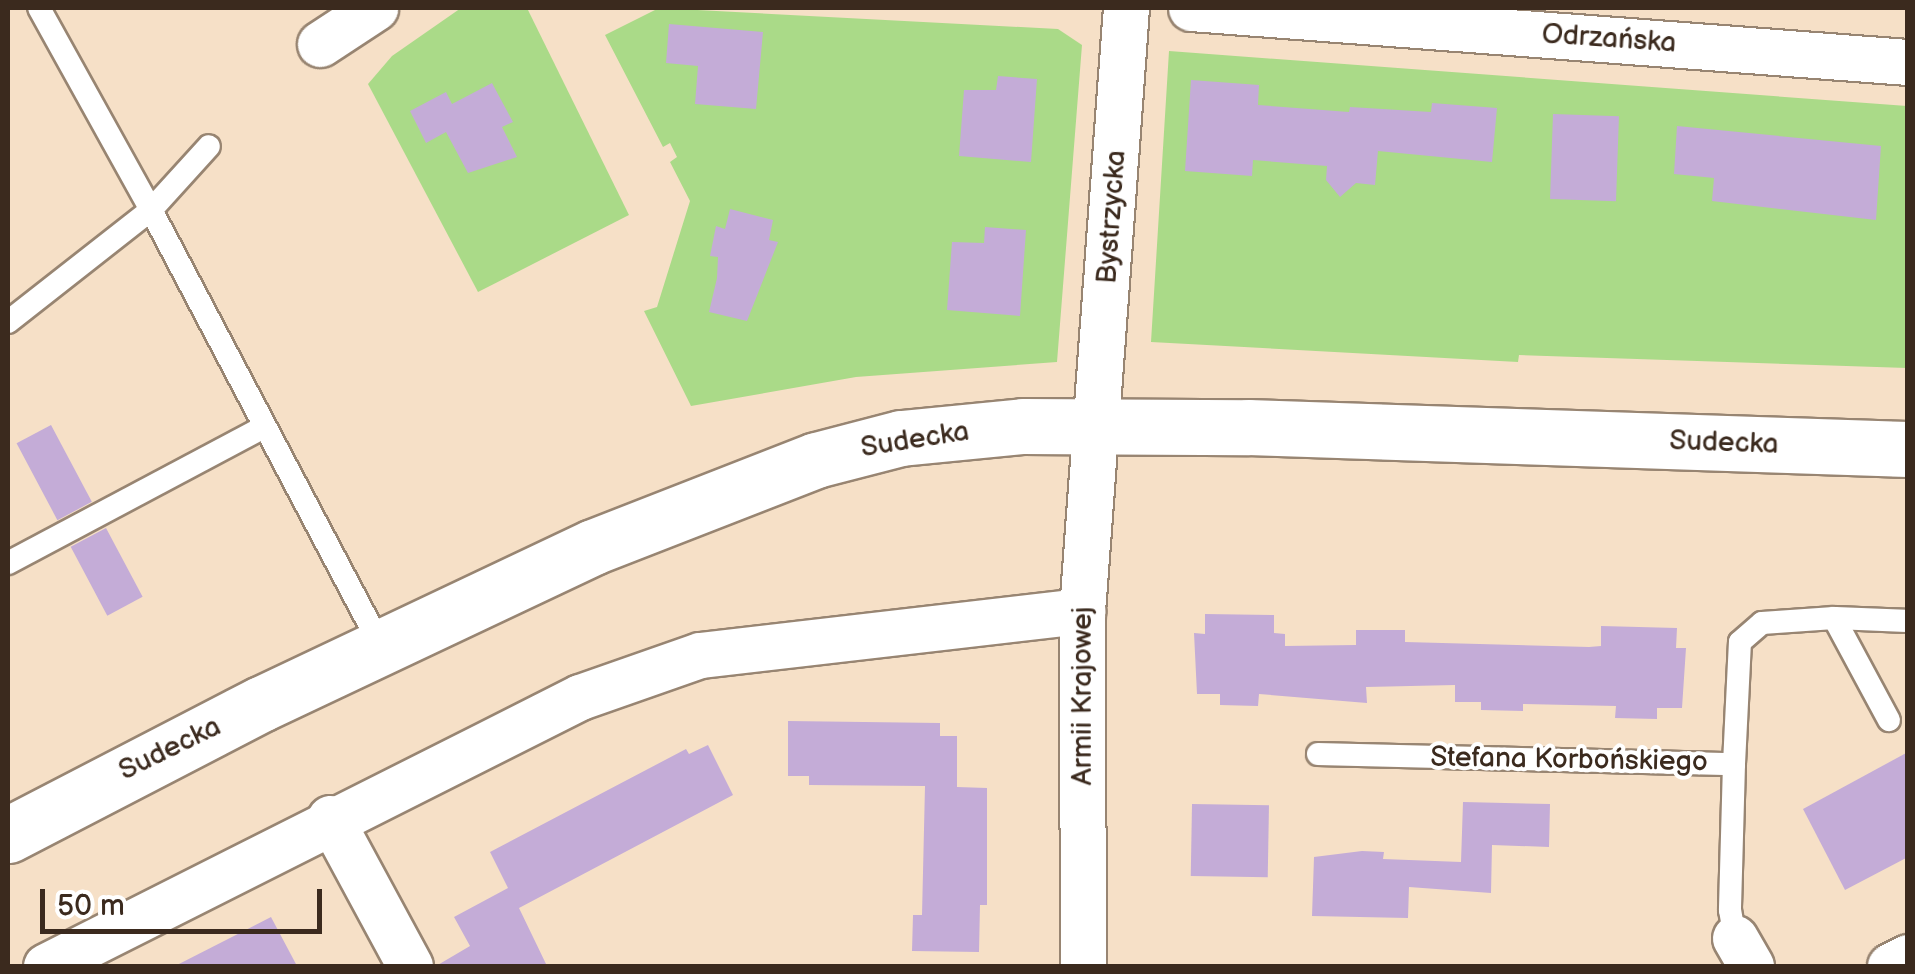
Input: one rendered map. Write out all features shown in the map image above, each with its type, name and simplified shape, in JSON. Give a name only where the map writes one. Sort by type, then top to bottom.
[{"type":"street","points":[[320,44],[375,8]]},
{"type":"street","name":"Bystrzycka","points":[[1097,426],[1126,8]]},
{"type":"street","name":"Odrzańska","points":[[1190,8],[1908,62]]},
{"type":"street","name":"Sudecka","points":[[8,835],[381,647],[593,546],[816,460],[901,438],[1097,426],[1908,449]]},
{"type":"street","name":"Armii Krajowej","points":[[1083,966],[1082,611],[1097,426]]},
{"type":"street","points":[[46,966],[330,818],[580,697],[700,655],[1082,611]]},
{"type":"street","points":[[330,818],[410,966]]},
{"type":"street","points":[[1890,966],[1908,957]]},
{"type":"lane","points":[[38,8],[151,210],[381,647]]},
{"type":"lane","points":[[8,322],[151,210],[208,146]]},
{"type":"lane","points":[[8,563],[264,427]]},
{"type":"lane","points":[[1834,618],[1890,720]]},
{"type":"lane","points":[[1734,764],[1740,642],[1762,623],[1834,618],[1908,621]]},
{"type":"lane","name":"Stefana Korbońskiego","points":[[1318,754],[1734,764],[1730,910],[1743,952]]},
{"type":"green space","points":[[461,8],[527,8],[629,215],[478,292],[368,84],[392,56]]},
{"type":"green space","points":[[659,8],[1058,29],[1082,45],[1057,362],[856,377],[691,406],[644,311],[657,307],[690,201],[670,162],[677,157],[670,143],[663,147],[605,35]]},
{"type":"green space","points":[[1169,51],[1907,106],[1907,368],[1519,355],[1518,362],[1151,342]]},
{"type":"building","points":[[669,24],[763,32],[756,109],[695,104],[698,66],[666,63]]},
{"type":"building","points":[[998,76],[1037,79],[1031,162],[959,156],[964,90],[996,90]]},
{"type":"building","points":[[1191,80],[1259,85],[1258,105],[1349,112],[1350,107],[1431,112],[1432,103],[1497,108],[1492,162],[1378,151],[1375,185],[1356,183],[1340,197],[1326,180],[1327,166],[1253,160],[1252,176],[1185,171]]},
{"type":"building","points":[[492,83],[513,122],[502,127],[517,157],[468,173],[446,132],[426,143],[410,111],[446,92],[452,104]]},
{"type":"building","points":[[1553,114],[1619,116],[1616,201],[1550,199]]},
{"type":"building","points":[[1677,126],[1881,146],[1876,220],[1712,201],[1714,178],[1674,174]]},
{"type":"building","points":[[730,209],[773,220],[769,240],[778,242],[747,321],[709,312],[717,278],[718,257],[710,256],[716,226],[725,229]]},
{"type":"building","points":[[985,227],[1026,230],[1020,316],[947,310],[952,242],[984,243]]},
{"type":"building","points":[[51,425],[92,502],[57,520],[17,443]]},
{"type":"building","points":[[106,528],[143,597],[107,616],[71,547]]},
{"type":"building","points":[[1205,614],[1274,615],[1274,633],[1285,634],[1285,646],[1356,645],[1356,630],[1405,630],[1405,642],[1589,647],[1601,646],[1601,626],[1677,628],[1676,648],[1686,648],[1682,708],[1657,708],[1657,719],[1615,718],[1616,706],[1523,704],[1523,711],[1481,710],[1481,702],[1455,702],[1455,685],[1366,687],[1367,703],[1259,694],[1258,706],[1220,705],[1220,694],[1197,694],[1194,633],[1205,634]]},
{"type":"building","points":[[788,721],[940,723],[940,736],[957,736],[957,787],[987,788],[987,905],[980,905],[979,952],[912,951],[913,915],[922,915],[925,786],[809,785],[809,776],[788,776]]},
{"type":"building","points":[[708,745],[733,795],[519,908],[547,966],[436,966],[470,946],[454,917],[508,888],[490,852],[686,749],[689,754]]},
{"type":"building","points":[[1908,752],[1908,857],[1845,890],[1803,809]]},
{"type":"building","points":[[1463,802],[1550,804],[1549,847],[1492,845],[1491,893],[1409,887],[1408,918],[1312,916],[1314,857],[1362,851],[1384,852],[1383,859],[1461,862]]},
{"type":"building","points":[[1192,804],[1269,805],[1268,877],[1191,876]]},
{"type":"building","points":[[271,917],[297,966],[175,966]]}]
